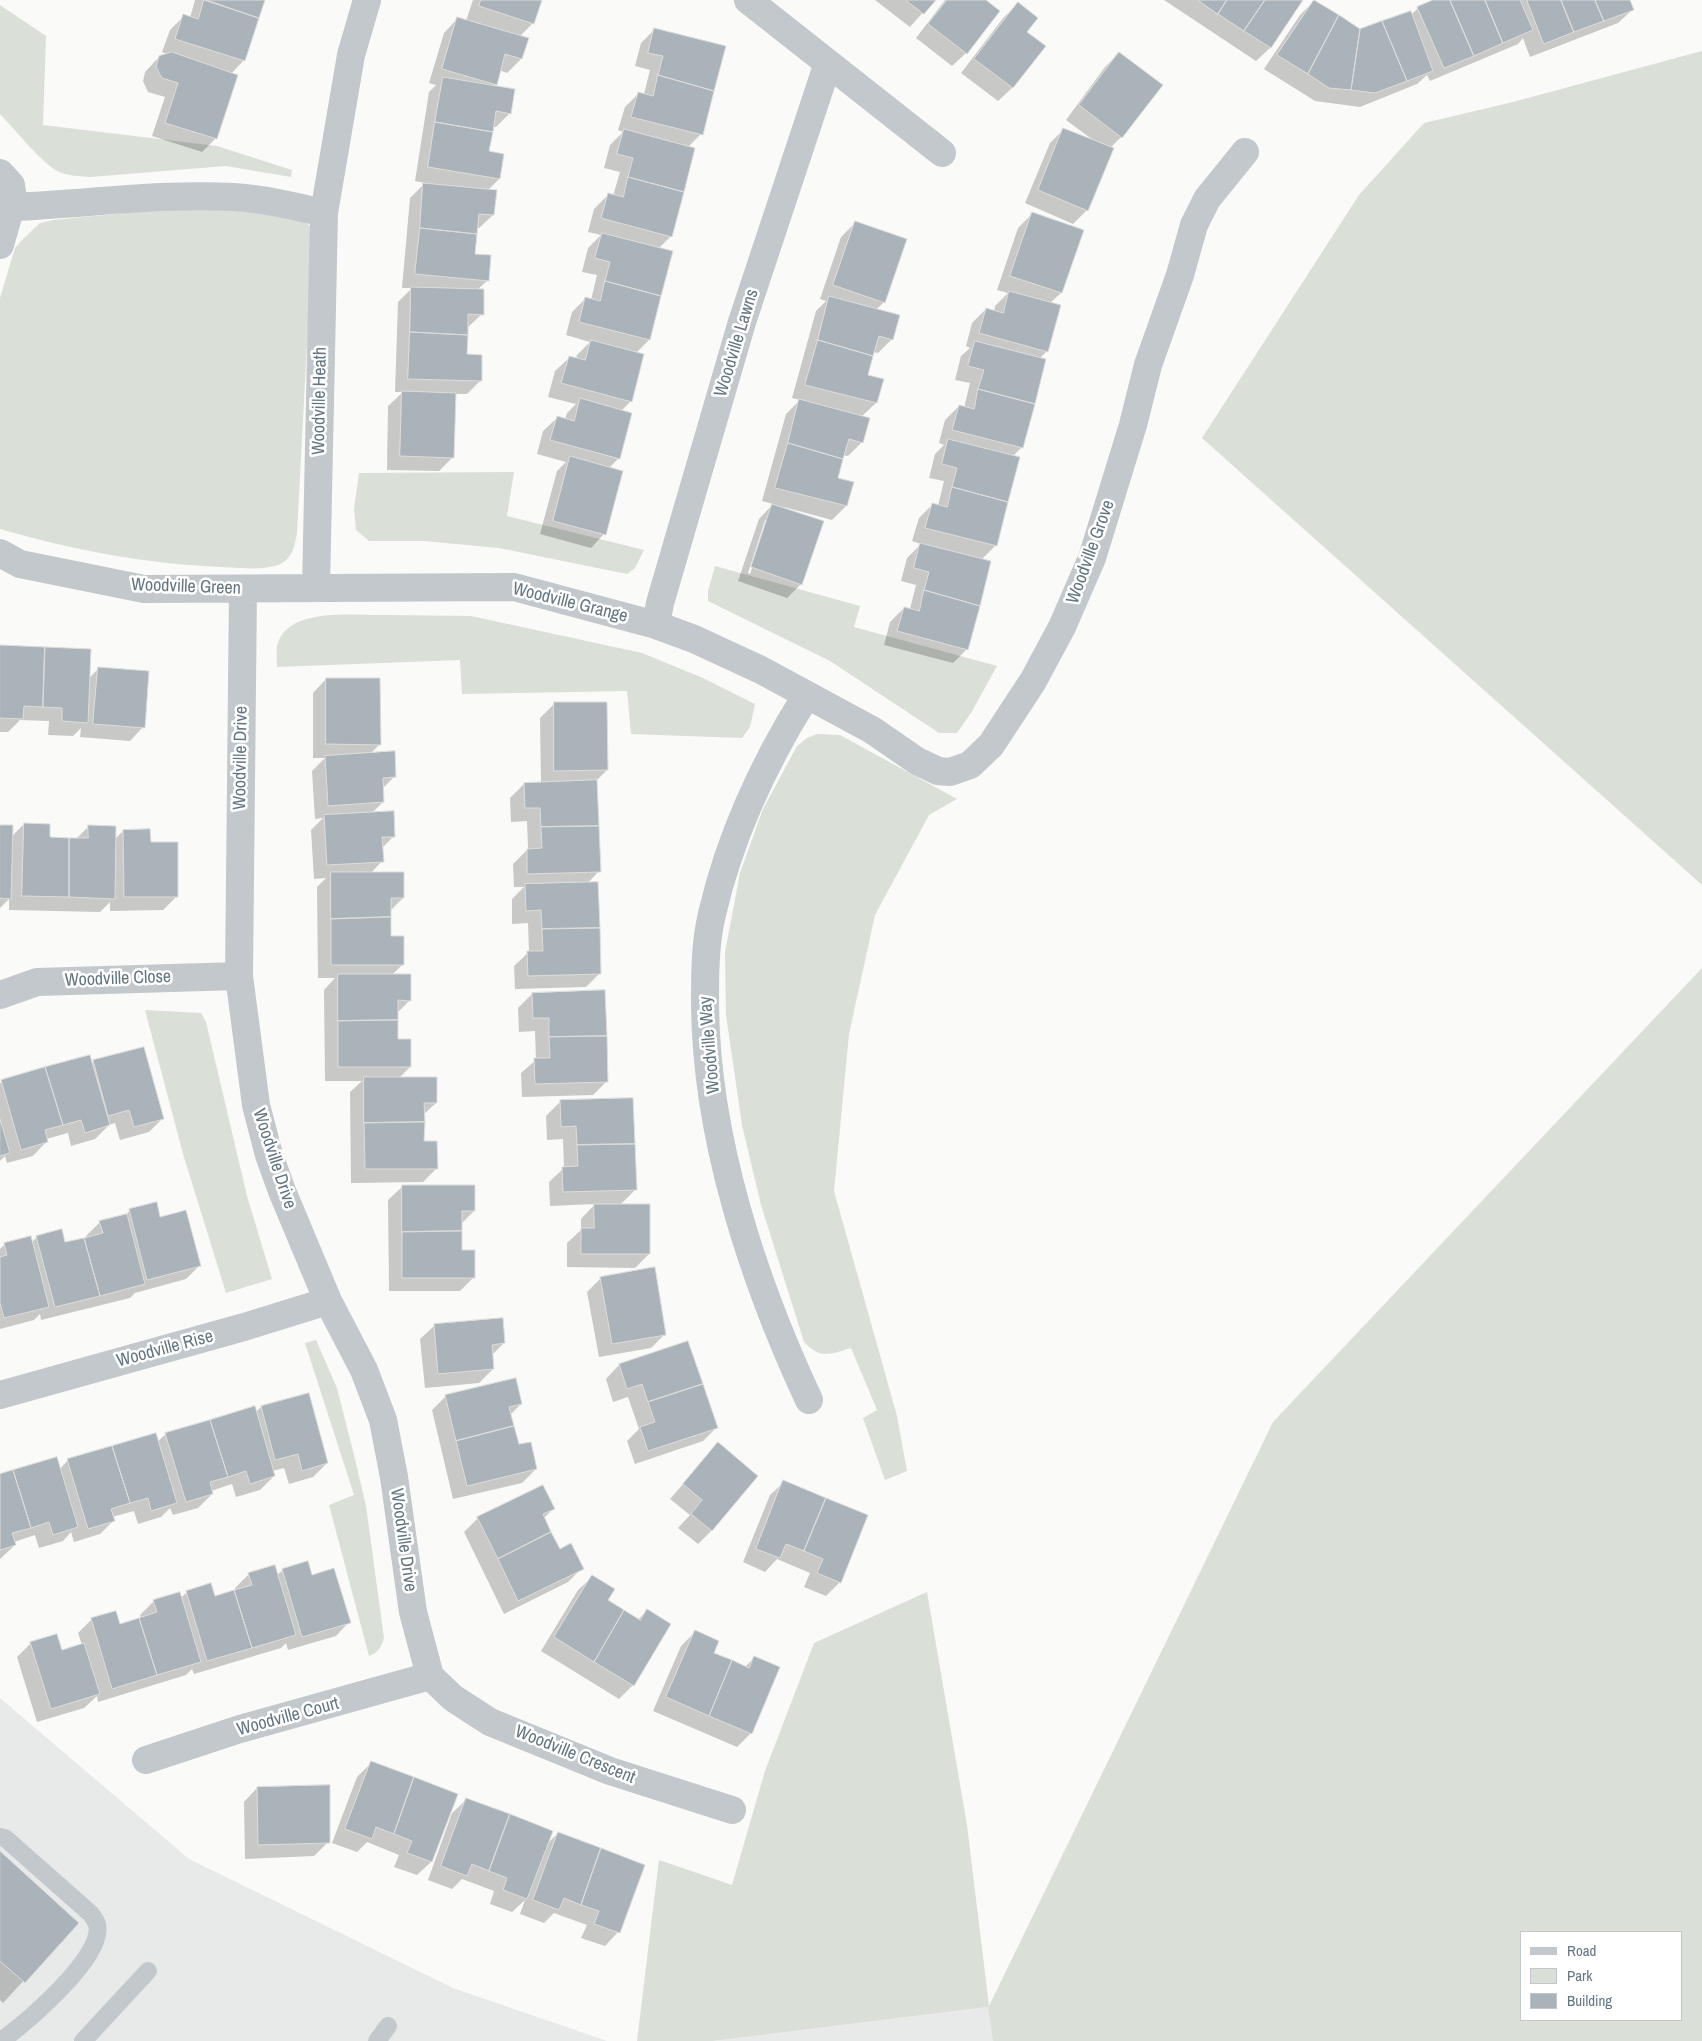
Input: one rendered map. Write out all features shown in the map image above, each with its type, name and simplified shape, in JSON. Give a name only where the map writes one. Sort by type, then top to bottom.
[{"type":"street","name":"Woodville Heath","points":[[316,588],[324,213],[351,55],[367,0]]},
{"type":"street","points":[[748,0],[942,153]]},
{"type":"street","name":"Woodville Lawns","points":[[656,625],[660,603],[742,322],[828,63]]},
{"type":"street","name":"Woodville Grove","points":[[806,696],[872,730],[917,761],[938,771],[950,772],[970,765],[991,745],[1033,681],[1062,628],[1092,558],[1133,425],[1148,365],[1180,275],[1194,225],[1207,199],[1244,152]]},
{"type":"street","points":[[0,173],[11,185],[13,191],[12,207],[0,245]]},
{"type":"street","points":[[12,207],[178,197],[234,197],[278,203],[324,213]]},
{"type":"street","name":"Woodville Green","points":[[0,553],[20,564],[144,589],[316,588]]},
{"type":"street","name":"Woodville Grange","points":[[316,588],[514,587],[656,625],[724,652],[806,696]]},
{"type":"street","name":"Woodville Drive","points":[[243,589],[238,976],[256,1105],[269,1155],[328,1301],[364,1370],[383,1420],[394,1476],[413,1612],[430,1676]]},
{"type":"street","name":"Woodville Way","points":[[806,696],[767,765],[736,832],[727,857],[712,915],[705,974],[706,1040],[719,1131],[730,1176],[762,1289],[783,1344],[810,1400]]},
{"type":"street","name":"Woodville Close","points":[[0,994],[38,982],[238,976]]},
{"type":"street","name":"Woodville Rise","points":[[0,1395],[226,1332],[328,1301]]},
{"type":"street","name":"Woodville Court","points":[[146,1760],[240,1729],[430,1676]]},
{"type":"street","name":"Woodville Crescent","points":[[430,1676],[453,1698],[490,1722],[610,1771],[732,1810]]},
{"type":"lane","points":[[0,1837],[5,1838],[91,1914],[97,1925],[95,1942],[72,1976],[30,2018],[1,2041]]},
{"type":"lane","points":[[84,2041],[148,1971]]},
{"type":"lane","points":[[377,2041],[388,2026]]},
{"type":"shaded area","points":[[0,1698],[189,1859],[453,1988],[607,2041],[0,2041]]},
{"type":"shaded area","points":[[989,2007],[993,2041],[713,2041]]},
{"type":"green space","points":[[0,5],[46,36],[43,125],[217,146],[292,170],[291,177],[226,166],[90,177],[70,175],[52,168],[36,154],[0,114]]},
{"type":"green space","points":[[1702,51],[1702,885],[1202,438],[1359,195],[1424,123],[1513,102]]},
{"type":"green space","points":[[199,206],[298,218],[307,223],[313,231],[297,533],[291,554],[286,560],[276,566],[262,568],[166,563],[110,555],[0,529],[0,298],[15,248],[40,223],[53,220]]},
{"type":"green space","points":[[514,472],[507,516],[644,550],[635,568],[627,574],[499,548],[424,541],[369,541],[356,530],[354,509],[359,473]]},
{"type":"green space","points":[[715,566],[860,606],[854,627],[997,666],[971,713],[957,733],[939,733],[830,661],[708,601],[708,591]]},
{"type":"green space","points":[[339,615],[471,616],[642,653],[703,678],[755,704],[750,727],[742,738],[631,734],[627,691],[462,694],[460,660],[277,667],[277,647],[283,634],[293,625],[307,619]]},
{"type":"green space","points":[[817,734],[840,735],[957,799],[929,815],[875,915],[849,1034],[834,1191],[897,1416],[907,1471],[885,1480],[863,1418],[877,1410],[851,1348],[826,1354],[810,1348],[804,1342],[761,1205],[742,1125],[726,1015],[725,952],[740,873],[763,809],[797,746],[807,738]]},
{"type":"green space","points":[[1702,968],[1702,2041],[993,2041],[988,2007],[713,2041],[637,2041],[659,1860],[732,1885],[765,1771],[814,1643],[927,1592],[967,1825],[989,2006],[1273,1422]]},
{"type":"green space","points":[[145,1010],[201,1013],[206,1022],[247,1196],[272,1279],[226,1293],[183,1154]]},
{"type":"green space","points":[[316,1340],[337,1388],[366,1506],[384,1638],[379,1649],[369,1656],[329,1505],[354,1495],[305,1343]]},
{"type":"building","points":[[204,0],[259,18],[245,61],[175,39],[183,14],[198,19]]},
{"type":"building","points":[[207,0],[265,0],[259,18]]},
{"type":"building","points":[[481,0],[542,0],[534,24],[479,6]]},
{"type":"building","points":[[906,0],[936,0],[924,14]]},
{"type":"building","points":[[947,0],[986,0],[1000,11],[967,54],[928,24]]},
{"type":"building","points":[[1198,0],[1227,0],[1218,14]]},
{"type":"building","points":[[1227,0],[1265,0],[1244,31],[1218,14]]},
{"type":"building","points":[[1265,0],[1303,0],[1271,48],[1244,31]]},
{"type":"building","points":[[1314,0],[1339,15],[1308,74],[1277,55]]},
{"type":"building","points":[[1433,0],[1450,0],[1474,56],[1444,68],[1417,7]]},
{"type":"building","points":[[1450,0],[1485,0],[1503,43],[1474,56]]},
{"type":"building","points":[[1485,0],[1520,0],[1533,30],[1503,43]]},
{"type":"building","points":[[1527,0],[1561,0],[1574,32],[1544,44]]},
{"type":"building","points":[[1561,0],[1595,0],[1604,21],[1574,32]]},
{"type":"building","points":[[1595,0],[1630,0],[1634,10],[1604,21]]},
{"type":"building","points":[[1018,2],[1038,18],[1027,32],[1046,46],[1013,88],[974,59]]},
{"type":"building","points":[[1411,11],[1433,71],[1407,81],[1382,21]]},
{"type":"building","points":[[1339,15],[1360,29],[1351,90],[1329,88],[1308,74]]},
{"type":"building","points":[[457,17],[529,38],[522,59],[505,54],[497,85],[442,69]]},
{"type":"building","points":[[1382,21],[1407,81],[1375,93],[1351,90],[1360,29]]},
{"type":"building","points":[[654,28],[726,46],[714,91],[658,75],[663,56],[648,53]]},
{"type":"building","points":[[172,52],[238,75],[217,139],[165,123],[178,83],[162,78],[156,67],[159,56]]},
{"type":"building","points":[[1119,52],[1163,85],[1122,138],[1079,105]]},
{"type":"building","points":[[658,75],[714,91],[703,135],[631,117],[638,92],[653,96]]},
{"type":"building","points":[[443,77],[515,89],[511,114],[496,111],[493,132],[435,122]]},
{"type":"building","points":[[435,122],[493,132],[489,151],[504,154],[500,179],[428,167]]},
{"type":"building","points":[[1063,128],[1114,148],[1088,211],[1038,190]]},
{"type":"building","points":[[624,129],[695,148],[684,192],[628,177],[633,158],[617,154]]},
{"type":"building","points":[[628,177],[684,192],[672,237],[601,218],[608,193],[623,197]]},
{"type":"building","points":[[423,183],[497,190],[494,215],[479,214],[477,234],[420,228]]},
{"type":"building","points":[[1032,212],[1084,230],[1062,293],[1010,276]]},
{"type":"building","points":[[855,221],[907,239],[885,303],[833,285]]},
{"type":"building","points":[[420,228],[477,234],[475,254],[491,255],[489,281],[415,274]]},
{"type":"building","points":[[602,233],[673,251],[661,296],[605,281],[610,262],[595,258]]},
{"type":"building","points":[[605,281],[661,296],[650,340],[579,322],[585,297],[600,301]]},
{"type":"building","points":[[411,287],[484,289],[484,315],[468,314],[468,335],[410,332]]},
{"type":"building","points":[[1009,291],[1061,305],[1048,352],[979,333],[986,308],[1003,313]]},
{"type":"building","points":[[829,296],[900,315],[893,340],[879,336],[873,356],[818,340]]},
{"type":"building","points":[[410,332],[468,335],[467,354],[482,355],[482,381],[408,379]]},
{"type":"building","points":[[591,340],[644,354],[632,402],[561,383],[569,356],[585,360]]},
{"type":"building","points":[[818,340],[873,356],[868,375],[884,379],[877,403],[805,385]]},
{"type":"building","points":[[975,341],[1046,359],[1035,404],[978,389],[984,370],[968,366]]},
{"type":"building","points":[[978,389],[1035,404],[1023,448],[952,430],[959,405],[974,409]]},
{"type":"building","points":[[402,391],[456,393],[454,458],[400,456]]},
{"type":"building","points":[[580,398],[632,413],[620,459],[550,440],[557,416],[574,421]]},
{"type":"building","points":[[799,399],[870,418],[863,443],[849,439],[843,459],[788,443]]},
{"type":"building","points":[[948,439],[1020,457],[1008,502],[952,487],[957,468],[942,464]]},
{"type":"building","points":[[788,443],[843,459],[838,478],[854,482],[847,506],[775,488]]},
{"type":"building","points":[[570,456],[623,471],[606,535],[553,521]]},
{"type":"building","points":[[952,487],[1008,502],[997,546],[925,528],[932,503],[947,507]]},
{"type":"building","points":[[772,504],[824,521],[802,585],[751,567]]},
{"type":"building","points":[[920,543],[991,561],[980,606],[924,590],[929,572],[914,568]]},
{"type":"building","points":[[924,590],[980,606],[968,650],[897,631],[904,607],[919,611]]},
{"type":"building","points":[[0,645],[45,647],[43,707],[24,706],[23,719],[0,718]]},
{"type":"building","points":[[45,647],[91,649],[88,723],[62,721],[62,708],[43,707]]},
{"type":"building","points":[[98,667],[149,671],[145,728],[93,724]]},
{"type":"building","points":[[326,678],[380,678],[381,745],[326,744]]},
{"type":"building","points":[[554,702],[607,702],[608,770],[554,771]]},
{"type":"building","points":[[395,751],[396,777],[383,778],[384,802],[328,806],[325,756]]},
{"type":"building","points":[[597,780],[599,826],[541,827],[540,808],[525,808],[524,783]]},
{"type":"building","points":[[394,811],[395,837],[382,837],[384,862],[327,865],[324,815]]},
{"type":"building","points":[[24,823],[50,824],[50,837],[69,838],[69,897],[22,896]]},
{"type":"building","points":[[0,825],[13,825],[11,899],[0,898]]},
{"type":"building","points":[[88,825],[116,826],[115,899],[69,897],[69,838],[88,838]]},
{"type":"building","points":[[599,826],[601,872],[527,874],[527,849],[542,848],[541,827]]},
{"type":"building","points":[[150,829],[151,842],[178,842],[178,897],[124,897],[123,830]]},
{"type":"building","points":[[331,872],[404,872],[404,898],[391,898],[391,917],[331,919]]},
{"type":"building","points":[[598,882],[600,928],[542,929],[541,910],[526,911],[525,884]]},
{"type":"building","points":[[391,917],[391,936],[404,936],[404,965],[331,965],[331,919]]},
{"type":"building","points":[[600,928],[601,974],[528,976],[527,951],[543,951],[542,929]]},
{"type":"building","points":[[338,974],[411,974],[411,1001],[398,1000],[398,1020],[338,1021]]},
{"type":"building","points":[[605,990],[607,1036],[549,1037],[549,1018],[533,1018],[532,993]]},
{"type":"building","points":[[398,1020],[398,1039],[411,1039],[411,1067],[338,1067],[338,1021]]},
{"type":"building","points":[[607,1036],[608,1082],[535,1084],[534,1058],[550,1058],[549,1037]]},
{"type":"building","points":[[144,1047],[164,1119],[134,1127],[129,1110],[108,1116],[93,1060]]},
{"type":"building","points":[[90,1055],[110,1125],[85,1133],[81,1120],[63,1125],[45,1067]]},
{"type":"building","points":[[45,1067],[63,1125],[45,1130],[48,1142],[21,1150],[1,1080]]},
{"type":"building","points":[[364,1077],[437,1077],[437,1103],[424,1103],[425,1122],[364,1123]]},
{"type":"building","points":[[633,1098],[635,1144],[577,1145],[576,1126],[561,1127],[560,1100]]},
{"type":"building","points":[[0,1119],[10,1153],[0,1156]]},
{"type":"building","points":[[425,1122],[424,1141],[437,1141],[438,1169],[365,1169],[364,1123]]},
{"type":"building","points":[[635,1144],[637,1190],[563,1192],[562,1167],[578,1166],[577,1145]]},
{"type":"building","points":[[402,1185],[475,1185],[475,1211],[462,1211],[462,1231],[402,1232]]},
{"type":"building","points":[[157,1202],[160,1217],[186,1210],[201,1266],[147,1280],[129,1209]]},
{"type":"building","points":[[594,1204],[650,1204],[650,1254],[581,1254],[581,1228],[594,1228]]},
{"type":"building","points":[[127,1214],[145,1284],[100,1296],[84,1238],[103,1233],[99,1221]]},
{"type":"building","points":[[62,1229],[65,1242],[84,1238],[100,1296],[55,1307],[36,1236]]},
{"type":"building","points":[[462,1231],[462,1250],[475,1250],[475,1278],[402,1278],[402,1232]]},
{"type":"building","points":[[31,1236],[49,1307],[4,1318],[0,1303],[0,1257],[7,1255],[4,1243]]},
{"type":"building","points":[[655,1267],[666,1335],[612,1344],[600,1277]]},
{"type":"building","points":[[503,1318],[505,1343],[492,1345],[494,1369],[438,1374],[434,1324]]},
{"type":"building","points":[[688,1341],[703,1384],[648,1402],[642,1384],[627,1389],[619,1364]]},
{"type":"building","points":[[516,1378],[522,1404],[509,1407],[514,1426],[456,1441],[445,1395]]},
{"type":"building","points":[[703,1384],[718,1428],[648,1451],[640,1427],[655,1422],[648,1402]]},
{"type":"building","points":[[309,1393],[328,1463],[302,1471],[298,1454],[275,1460],[261,1406]]},
{"type":"building","points":[[255,1406],[275,1476],[250,1484],[246,1471],[228,1477],[210,1420]]},
{"type":"building","points":[[210,1420],[228,1477],[210,1482],[213,1494],[186,1502],[165,1433]]},
{"type":"building","points":[[514,1426],[519,1444],[531,1442],[537,1469],[467,1486],[456,1441]]},
{"type":"building","points":[[156,1433],[177,1503],[151,1511],[148,1498],[130,1503],[112,1446]]},
{"type":"building","points":[[718,1442],[758,1476],[712,1531],[691,1514],[702,1500],[683,1484]]},
{"type":"building","points":[[112,1446],[130,1503],[111,1509],[115,1521],[88,1529],[67,1459]]},
{"type":"building","points":[[57,1457],[78,1527],[53,1535],[49,1522],[31,1528],[13,1470]]},
{"type":"building","points":[[13,1470],[31,1528],[12,1533],[16,1545],[0,1550],[0,1474]]},
{"type":"building","points":[[783,1480],[826,1498],[804,1551],[786,1544],[780,1558],[756,1549]]},
{"type":"building","points":[[543,1485],[555,1509],[543,1514],[551,1532],[498,1559],[477,1517]]},
{"type":"building","points":[[826,1498],[868,1515],[841,1583],[817,1573],[823,1559],[804,1551]]},
{"type":"building","points":[[551,1532],[560,1549],[571,1543],[584,1569],[518,1601],[498,1559]]},
{"type":"building","points":[[308,1561],[312,1575],[334,1568],[351,1623],[302,1637],[282,1569]]},
{"type":"building","points":[[275,1565],[296,1635],[252,1648],[234,1590],[252,1585],[248,1573]]},
{"type":"building","points":[[592,1575],[615,1589],[608,1600],[624,1610],[594,1662],[554,1637]]},
{"type":"building","points":[[211,1583],[215,1596],[234,1590],[252,1648],[207,1661],[186,1591]]},
{"type":"building","points":[[180,1592],[201,1662],[157,1675],[139,1618],[157,1612],[153,1600]]},
{"type":"building","points":[[647,1609],[671,1624],[634,1686],[594,1662],[624,1610],[640,1620]]},
{"type":"building","points":[[116,1611],[120,1624],[139,1618],[157,1675],[112,1689],[91,1618]]},
{"type":"building","points":[[695,1630],[719,1641],[714,1653],[732,1660],[709,1716],[666,1697]]},
{"type":"building","points":[[57,1634],[62,1650],[84,1643],[100,1694],[51,1709],[30,1642]]},
{"type":"building","points":[[754,1656],[780,1667],[752,1734],[709,1716],[732,1660],[749,1668]]},
{"type":"building","points":[[371,1761],[414,1777],[394,1834],[376,1827],[372,1839],[345,1829]]},
{"type":"building","points":[[414,1777],[458,1794],[432,1862],[407,1853],[412,1841],[394,1834]]},
{"type":"building","points":[[330,1785],[330,1843],[258,1845],[257,1787]]},
{"type":"building","points":[[466,1798],[510,1814],[489,1871],[472,1864],[467,1876],[441,1866]]},
{"type":"building","points":[[510,1814],[553,1831],[527,1899],[503,1890],[507,1878],[489,1871]]},
{"type":"building","points":[[558,1832],[601,1848],[581,1905],[564,1898],[559,1910],[533,1900]]},
{"type":"building","points":[[601,1848],[645,1865],[620,1933],[594,1924],[599,1911],[581,1905]]},
{"type":"building","points":[[0,1851],[79,1923],[25,1983],[0,1961]]}]
